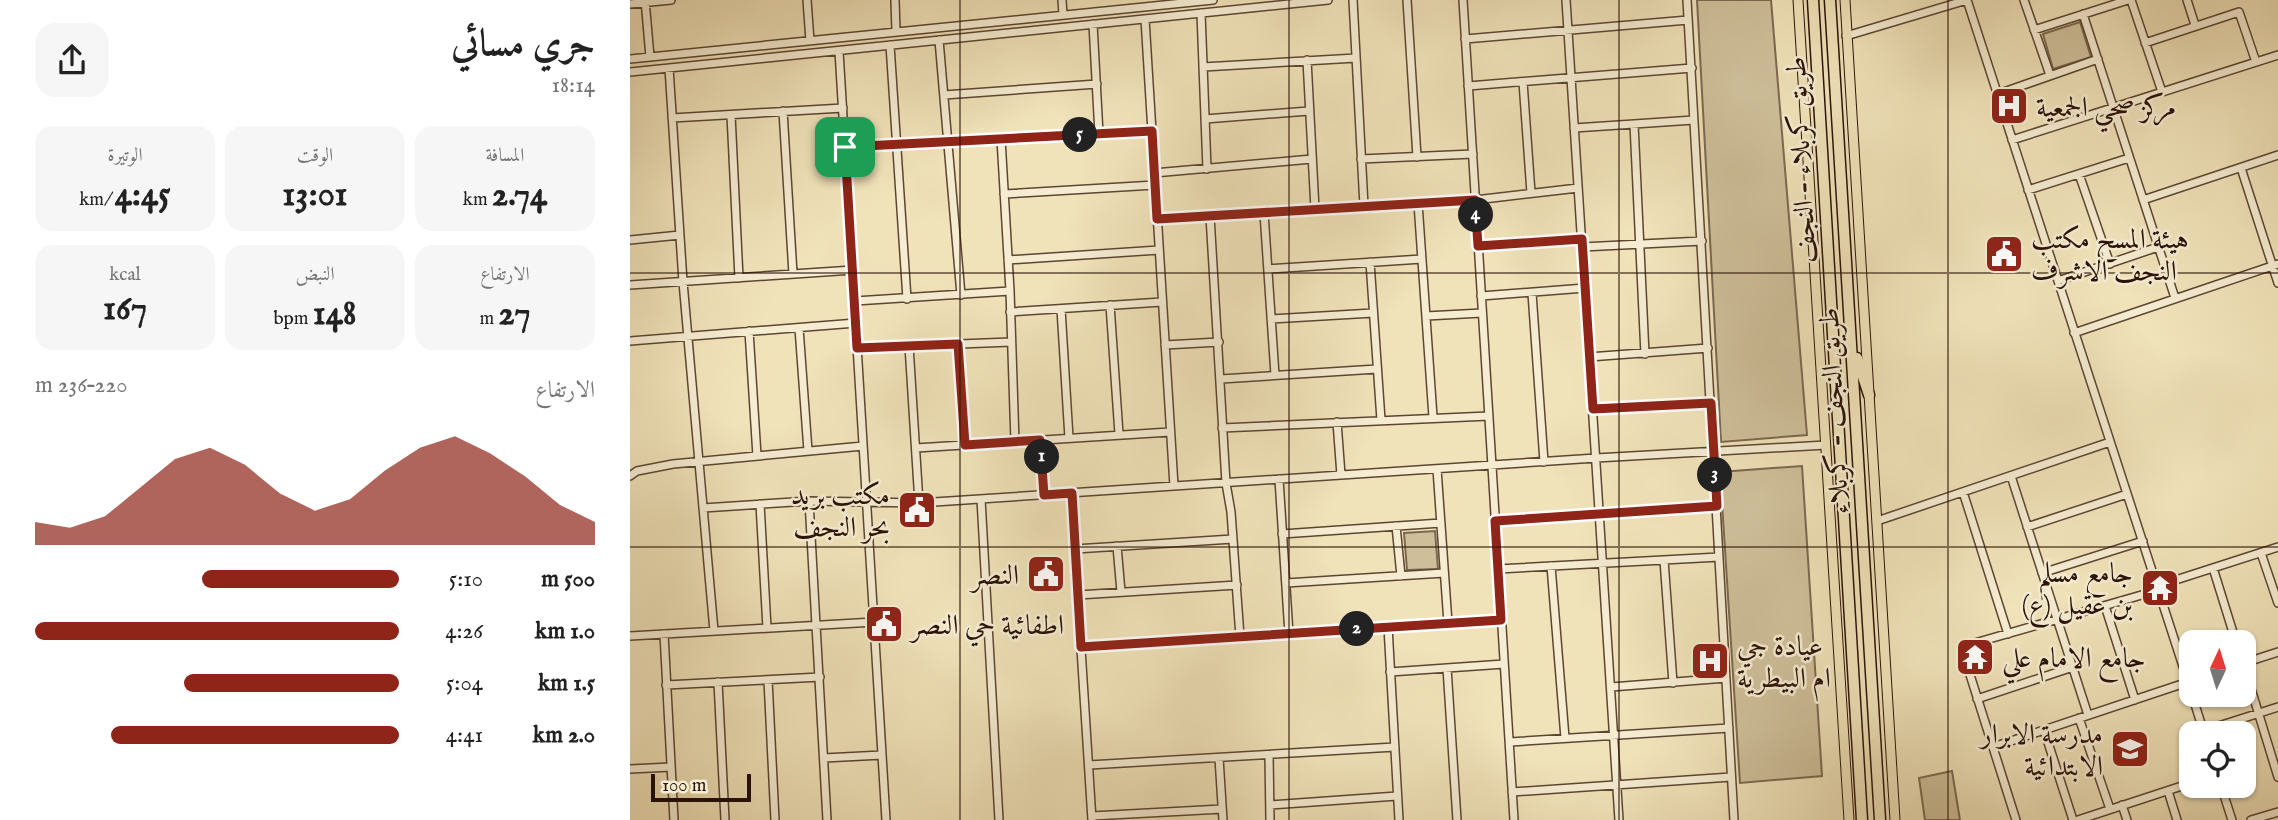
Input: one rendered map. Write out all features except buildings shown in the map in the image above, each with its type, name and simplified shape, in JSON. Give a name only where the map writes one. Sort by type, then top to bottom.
[{"type":"highway","name":"طريق کربلاء - النجف","points":[[1813,0],[1862,820]]},
{"type":"highway","name":"طريق النجف - کربلاء","points":[[1830,0],[1880,820]]},
{"type":"highway","points":[[1852,341],[1869,395]]},
{"type":"main road","points":[[1798,0],[1849,820]]},
{"type":"main road","points":[[1845,0],[1895,820]]},
{"type":"street","points":[[630,4],[671,0]]},
{"type":"street","points":[[807,0],[810,41]]},
{"type":"street","points":[[895,0],[896,32]]},
{"type":"street","points":[[1062,0],[1063,15]]},
{"type":"street","points":[[1118,0],[1119,10]]},
{"type":"street","points":[[630,59],[1213,0]]},
{"type":"street","points":[[630,72],[1328,0]]},
{"type":"street","points":[[1353,0],[1364,206]]},
{"type":"street","points":[[1407,0],[1417,157]]},
{"type":"street","points":[[1463,0],[1514,820]]},
{"type":"street","points":[[1566,0],[1619,820]]},
{"type":"street","points":[[1688,0],[1734,820]]},
{"type":"street","points":[[1846,36],[1967,0],[2179,654]]},
{"type":"street","points":[[2024,0],[2050,75]]},
{"type":"street","points":[[2034,30],[2130,0],[2162,92]]},
{"type":"street","points":[[2187,0],[2195,25]]},
{"type":"street","points":[[645,1],[650,57]]},
{"type":"street","points":[[2145,43],[2239,12],[2256,62]]},
{"type":"street","points":[[1201,13],[1208,169]]},
{"type":"street","points":[[2083,14],[2175,298]]},
{"type":"street","points":[[1145,19],[1174,486]]},
{"type":"street","points":[[1465,39],[1688,20]]},
{"type":"street","points":[[1010,21],[1006,28],[1010,33]]},
{"type":"street","points":[[982,23],[986,30],[982,36]]},
{"type":"street","points":[[1093,24],[1099,134]]},
{"type":"street","points":[[939,40],[961,295]]},
{"type":"street","points":[[890,46],[907,299]]},
{"type":"street","points":[[839,51],[886,820]]},
{"type":"street","points":[[2012,140],[2278,55]]},
{"type":"street","points":[[1203,66],[1356,58]]},
{"type":"street","points":[[1998,93],[2098,59]]},
{"type":"street","points":[[1307,60],[1315,209]]},
{"type":"street","points":[[669,68],[683,282],[714,631]]},
{"type":"street","points":[[1468,86],[1692,68]]},
{"type":"street","points":[[1522,82],[1531,193]]},
{"type":"street","points":[[944,95],[1097,84]]},
{"type":"street","points":[[672,118],[843,108]]},
{"type":"street","points":[[783,111],[793,274]]},
{"type":"street","points":[[1205,119],[1310,111]]},
{"type":"street","points":[[731,115],[739,278]]},
{"type":"street","points":[[1574,128],[1694,120]]},
{"type":"street","points":[[1634,124],[1645,354]]},
{"type":"street","points":[[845,147],[1152,131]]},
{"type":"street","points":[[1001,139],[1010,291],[1014,442]]},
{"type":"street","points":[[1361,159],[1473,154]]},
{"type":"street","points":[[2143,200],[2278,155]]},
{"type":"street","points":[[2028,190],[2129,158]]},
{"type":"street","points":[[1154,173],[1312,159]]},
{"type":"street","points":[[2241,168],[2275,265],[2278,283]]},
{"type":"street","points":[[2079,174],[2110,264]]},
{"type":"street","points":[[1004,194],[1155,185]]},
{"type":"street","points":[[1157,219],[1475,200],[1578,188]]},
{"type":"street","points":[[1418,203],[1433,418]]},
{"type":"street","points":[[1264,212],[1275,375]]},
{"type":"street","points":[[1210,216],[1222,428],[1240,637]]},
{"type":"street","points":[[630,240],[680,236]]},
{"type":"street","points":[[1478,246],[1702,241]]},
{"type":"street","points":[[2058,281],[2158,247]]},
{"type":"street","points":[[1008,260],[1159,250]]},
{"type":"street","points":[[1268,269],[1422,258]]},
{"type":"street","points":[[1370,262],[1381,420]]},
{"type":"street","points":[[2074,333],[2275,265]]},
{"type":"street","points":[[630,285],[853,270]]},
{"type":"street","points":[[1481,296],[1585,288]]},
{"type":"street","points":[[855,301],[1010,291]]},
{"type":"street","points":[[1532,293],[1544,462]]},
{"type":"street","points":[[1010,313],[1163,302]]},
{"type":"street","points":[[1110,306],[1119,434]]},
{"type":"street","points":[[1061,309],[1069,438]]},
{"type":"street","points":[[1271,319],[1373,313]]},
{"type":"street","points":[[1426,316],[1482,313]]},
{"type":"street","points":[[630,341],[856,323]]},
{"type":"street","points":[[799,328],[808,451]]},
{"type":"street","points":[[749,331],[757,456]]},
{"type":"street","points":[[857,348],[1010,342]]},
{"type":"street","points":[[1165,345],[1219,342]]},
{"type":"street","points":[[958,344],[965,445]]},
{"type":"street","points":[[909,346],[919,503]]},
{"type":"street","points":[[1589,357],[1708,348]]},
{"type":"street","points":[[1221,379],[1377,369]]},
{"type":"street","points":[[1593,409],[1711,403]]},
{"type":"street","points":[[1222,428],[1489,416]]},
{"type":"street","points":[[1336,422],[1341,475]]},
{"type":"street","points":[[916,449],[1170,432]]},
{"type":"street","points":[[1040,440],[1044,495]]},
{"type":"street","points":[[1877,521],[2110,442]]},
{"type":"street","points":[[703,509],[809,501],[919,503],[1826,445]]},
{"type":"street","points":[[630,476],[647,469],[699,462],[863,446]]},
{"type":"street","points":[[1437,469],[1448,623]]},
{"type":"street","points":[[2011,476],[2088,715]]},
{"type":"street","points":[[1279,479],[1289,634]]},
{"type":"street","points":[[1962,492],[2008,634]]},
{"type":"street","points":[[1072,493],[1092,818],[1222,809]]},
{"type":"street","points":[[2027,527],[2127,494]]},
{"type":"street","points":[[981,499],[999,820]]},
{"type":"street","points":[[809,501],[827,820]]},
{"type":"street","points":[[760,504],[767,628]]},
{"type":"street","points":[[1495,521],[1717,506]]},
{"type":"street","points":[[1282,534],[1441,523]]},
{"type":"street","points":[[1396,526],[1401,576]]},
{"type":"street","points":[[1075,549],[1233,539]]},
{"type":"street","points":[[2042,573],[2143,541]]},
{"type":"street","points":[[1117,546],[1121,592]]},
{"type":"street","points":[[2017,820],[1963,654],[1968,645],[2058,621],[2278,547]]},
{"type":"street","points":[[2261,553],[2278,602]]},
{"type":"street","points":[[1498,569],[1719,557]]},
{"type":"street","points":[[1664,560],[1673,682]]},
{"type":"street","points":[[1551,566],[1565,738]]},
{"type":"street","points":[[2213,568],[2232,630]]},
{"type":"street","points":[[1286,583],[1444,573]]},
{"type":"street","points":[[1078,595],[1237,585]]},
{"type":"street","points":[[2105,606],[2135,699]]},
{"type":"street","points":[[1081,647],[1501,620]]},
{"type":"street","points":[[630,636],[874,622]]},
{"type":"street","points":[[1388,627],[1399,820]]},
{"type":"street","points":[[664,634],[674,820]]},
{"type":"street","points":[[2256,660],[2278,652]]},
{"type":"street","points":[[1390,672],[1504,664]]},
{"type":"street","points":[[1977,699],[2073,667]]},
{"type":"street","points":[[1447,668],[1457,820]]},
{"type":"street","points":[[666,685],[820,677]]},
{"type":"street","points":[[1611,687],[1726,678]]},
{"type":"street","points":[[768,680],[775,820]]},
{"type":"street","points":[[718,682],[725,820]]},
{"type":"street","points":[[1993,747],[2179,685]]},
{"type":"street","points":[[2256,706],[2278,777]]},
{"type":"street","points":[[2235,721],[2278,707]]},
{"type":"street","points":[[2080,718],[2109,809]]},
{"type":"street","points":[[1510,742],[1728,728]]},
{"type":"street","points":[[2044,730],[2075,820],[2179,787]]},
{"type":"street","points":[[1089,765],[1395,747]]},
{"type":"street","points":[[824,758],[882,755]]},
{"type":"street","points":[[1269,755],[1270,820]]},
{"type":"street","points":[[1219,758],[1223,820]]},
{"type":"street","points":[[630,769],[671,767]]},
{"type":"street","points":[[1513,792],[1731,777]]},
{"type":"street","points":[[2168,791],[2178,820]]},
{"type":"street","points":[[1270,805],[1397,796]]},
{"type":"street","points":[[2225,798],[2232,820]]},
{"type":"street","points":[[2122,805],[2127,820]]},
{"type":"street","points":[[2251,820],[2278,812]]},
{"type":"shaded area","points":[[1697,0],[1771,0],[1807,435],[1721,442]]},
{"type":"shaded area","points":[[2080,22],[2091,57],[2053,69],[2043,34]]},
{"type":"shaded area","points":[[1802,466],[1822,776],[1740,783],[1720,472]]},
{"type":"shaded area","points":[[1435,531],[1438,569],[1407,570],[1404,533]]},
{"type":"shaded area","points":[[1952,771],[1960,820],[1925,820],[1919,778]]},
{"type":"place","name":"مركز صحي الجمعية","points":[[2009,106]]},
{"type":"place","name":"هيئة المسح مكتب النجف الاشرف","points":[[2004,254]]},
{"type":"place","name":"مكتب بريد بحر النجف","points":[[917,510]]},
{"type":"place","name":"النصر","points":[[1046,574]]},
{"type":"place","name":"جامع مسلم بن عقيل (ع)","points":[[2160,588]]},
{"type":"place","name":"اطفائية حي النصر","points":[[884,624]]},
{"type":"place","name":"جامع الامام علي","points":[[1975,657]]},
{"type":"place","name":"عيادة جي ام البيطرية","points":[[1710,661]]},
{"type":"place","name":"مدرسة الابرار الابتدائية","points":[[2130,749]]},
{"type":"route","points":[[1152,131],[1157,219],[1475,200],[1478,246],[1582,239],[1593,409],[1711,403],[1717,506],[1495,521],[1501,620],[1081,647],[1072,493],[1044,495],[1040,440],[965,445],[958,344],[857,348],[845,147],[1152,131]]}]
